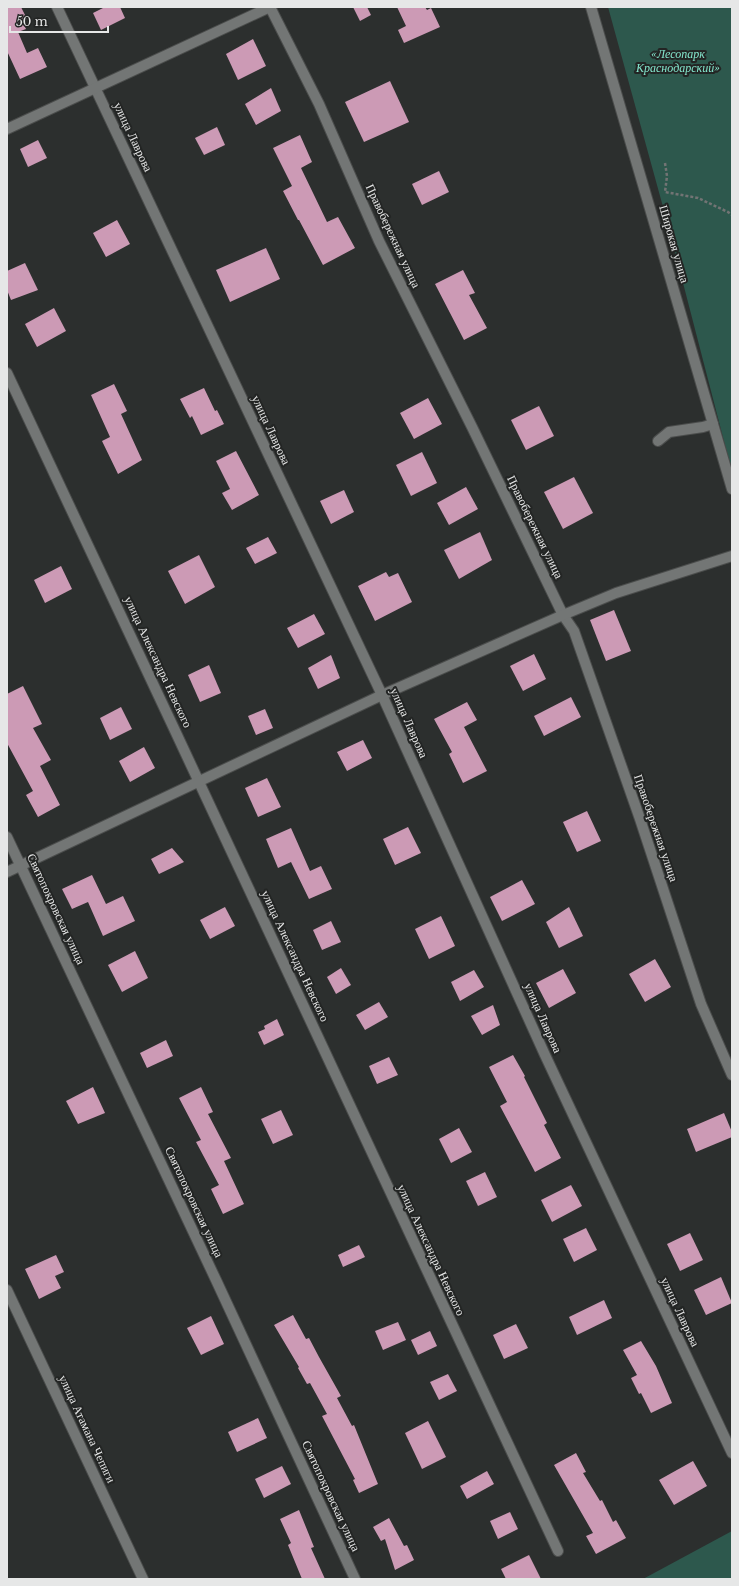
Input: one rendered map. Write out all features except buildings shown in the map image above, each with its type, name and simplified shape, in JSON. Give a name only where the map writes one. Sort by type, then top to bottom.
[{"type":"street","name":"улица Лаврова","points":[[57,7],[382,695],[545,1055],[732,1453]]},
{"type":"street","points":[[7,129],[270,7]]},
{"type":"street","name":"Правобережная улица","points":[[270,7],[319,104],[379,241],[472,427],[563,615],[574,631],[638,811],[700,1004],[732,1075]]},
{"type":"street","name":"Широкая улица","points":[[591,7],[732,488]]},
{"type":"street","name":"улица Александра Невского","points":[[7,373],[200,781],[359,1127],[558,1551]]},
{"type":"street","points":[[658,441],[669,432],[713,424]]},
{"type":"street","points":[[7,872],[382,695],[563,615],[616,593],[732,556]]},
{"type":"street","name":"Святопокровская улица","points":[[7,837],[355,1579]]},
{"type":"street","name":"улица Атамана Чепиги","points":[[7,1290],[143,1579]]},
{"type":"path","points":[[665,163],[667,176],[665,192],[698,198],[732,215]]},
{"type":"green space","name":"«Лесопарк Краснодарский»","points":[[608,7],[732,7],[732,472],[668,225]]},
{"type":"green space","points":[[732,1531],[732,1579],[643,1579]]}]
